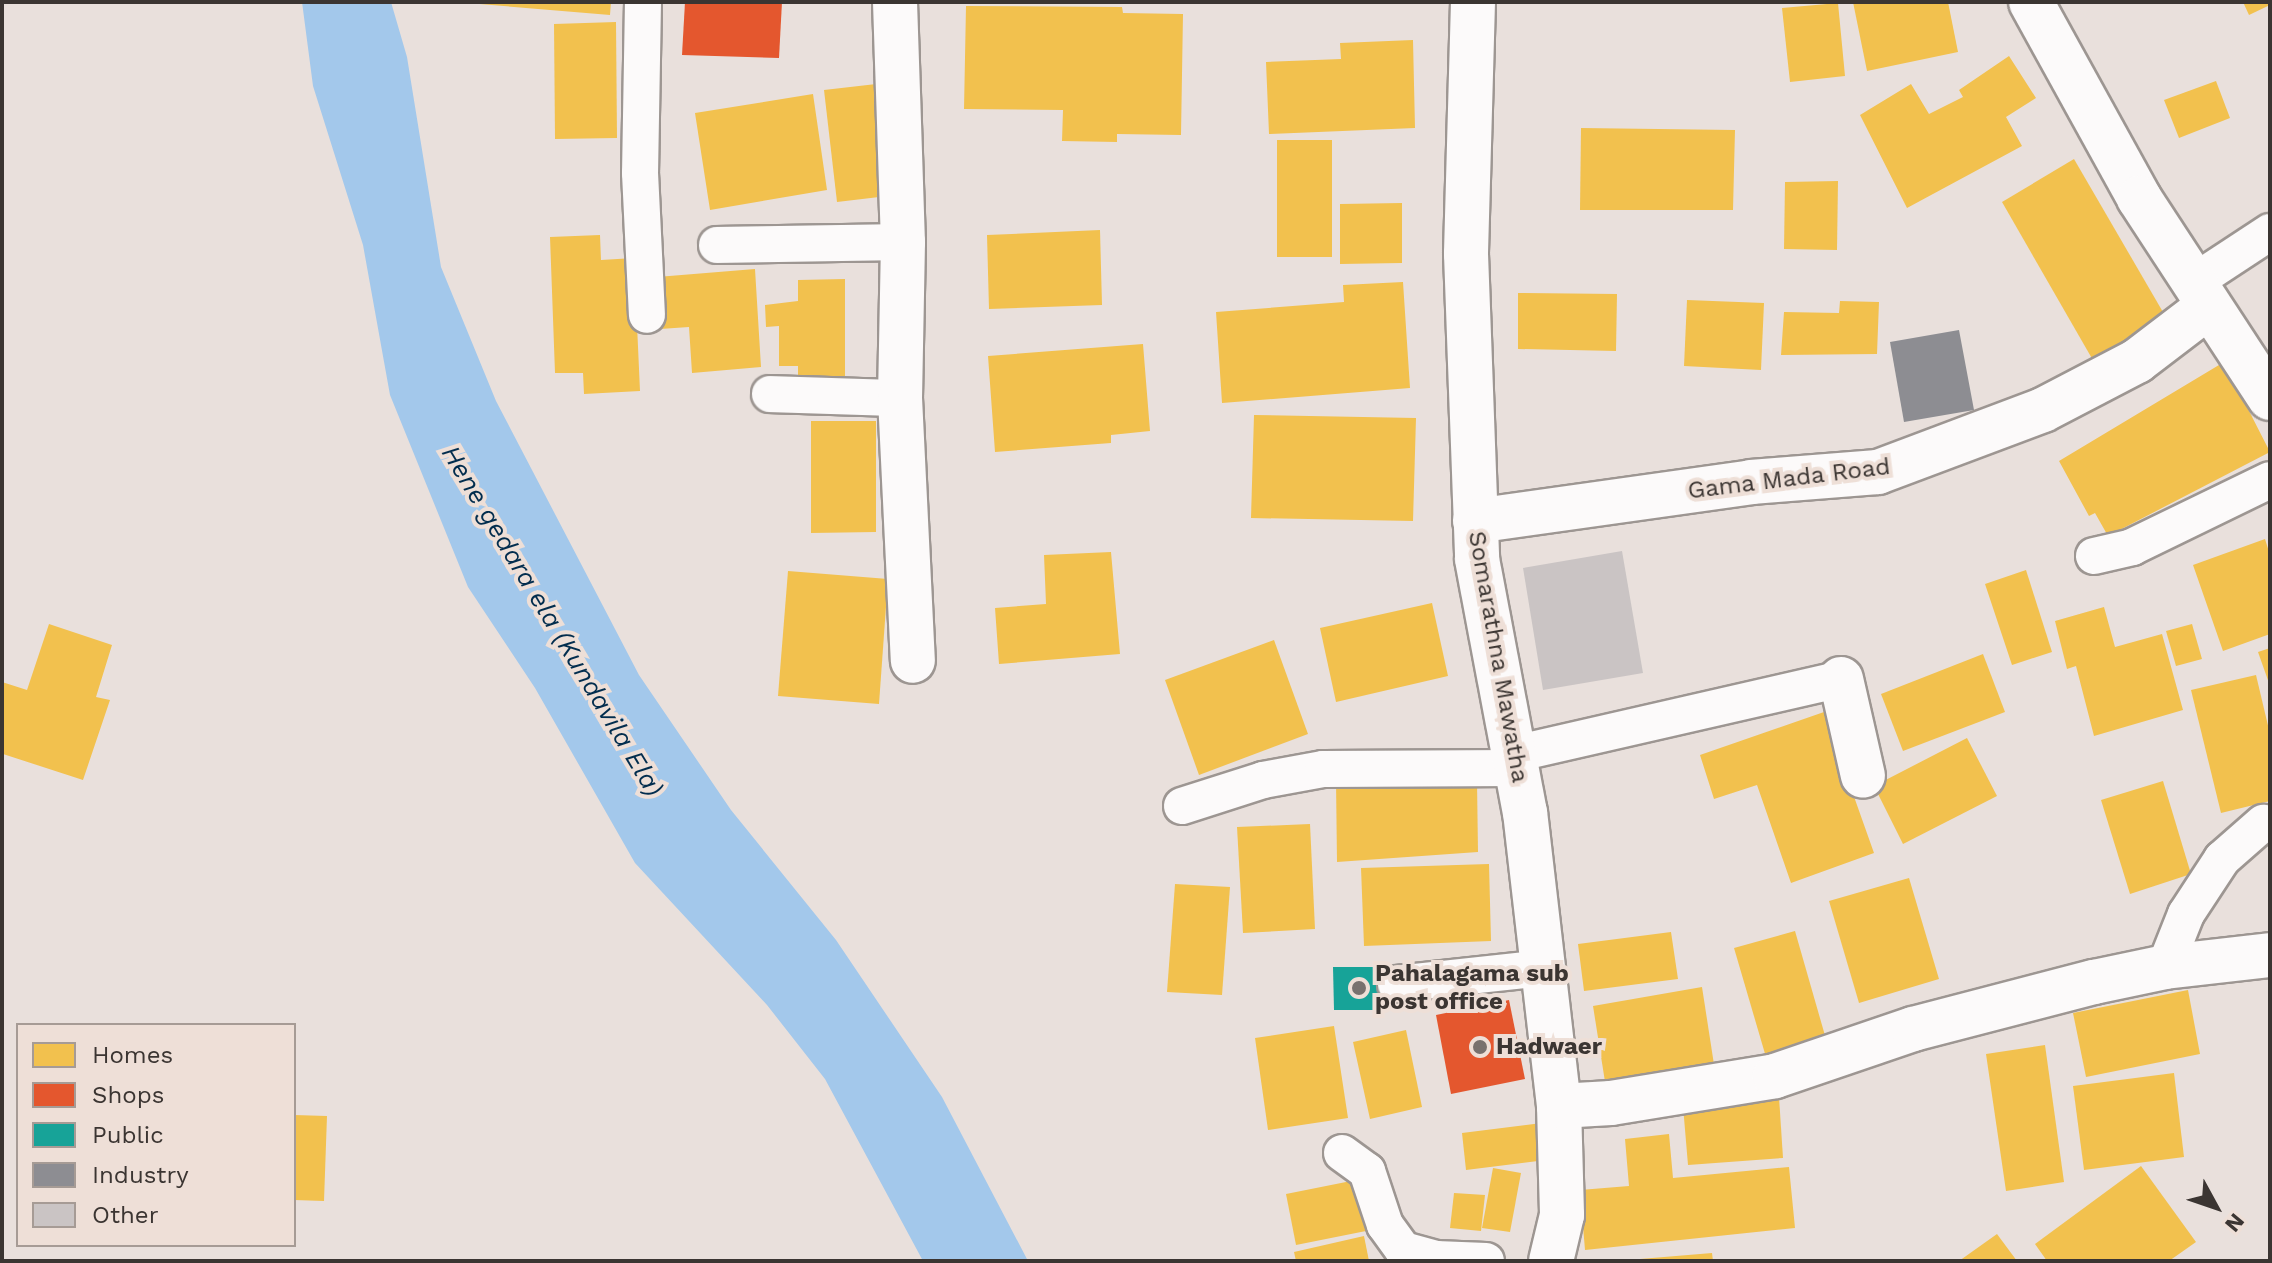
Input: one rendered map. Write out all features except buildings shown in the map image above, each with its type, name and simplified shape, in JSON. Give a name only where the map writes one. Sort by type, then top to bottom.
[{"type":"street","points":[[895,2],[903,242],[900,398],[913,661]]},
{"type":"street","name":"Somarathna Mawatha","points":[[1473,2],[1466,254],[1477,559],[1515,761],[1559,1106],[1562,1215],[1551,1261]]},
{"type":"street","points":[[2031,2],[2139,198],[2270,398]]},
{"type":"street","name":"Gama Mada Road","points":[[1475,521],[1751,482],[1878,472],[1987,436],[2137,361],[2201,294]]},
{"type":"street","points":[[1841,679],[1863,776]]},
{"type":"street","points":[[1559,1106],[1611,1103],[1775,1076],[1913,1029],[2165,967],[2270,955]]},
{"type":"lane","points":[[643,2],[640,173],[647,315]]},
{"type":"lane","points":[[2201,294],[2270,232]]},
{"type":"lane","points":[[717,245],[903,242]]},
{"type":"lane","points":[[770,394],[900,398]]},
{"type":"lane","points":[[2094,556],[2132,547],[2270,480]]},
{"type":"lane","points":[[1182,806],[1263,780],[1323,769],[1515,761],[1841,679]]},
{"type":"lane","points":[[2165,967],[2186,914],[2222,859],[2263,823]]},
{"type":"lane","points":[[1396,984],[1543,968]]},
{"type":"lane","points":[[1342,1153],[1367,1171],[1385,1225],[1403,1250],[1436,1259],[1486,1261]]},
{"type":"water","name":"Hene gedara ela (Kundavila Ela)","points":[[302,2],[391,2],[407,57],[441,267],[496,401],[639,675],[731,810],[836,940],[942,1097],[1028,1261],[923,1261],[825,1079],[767,1005],[635,863],[535,688],[468,587],[390,395],[363,245],[313,86]]},
{"type":"place","name":"Pahalagama sub post office","points":[[1359,988]]},
{"type":"place","name":"Hadwaer","points":[[1480,1047]]}]
